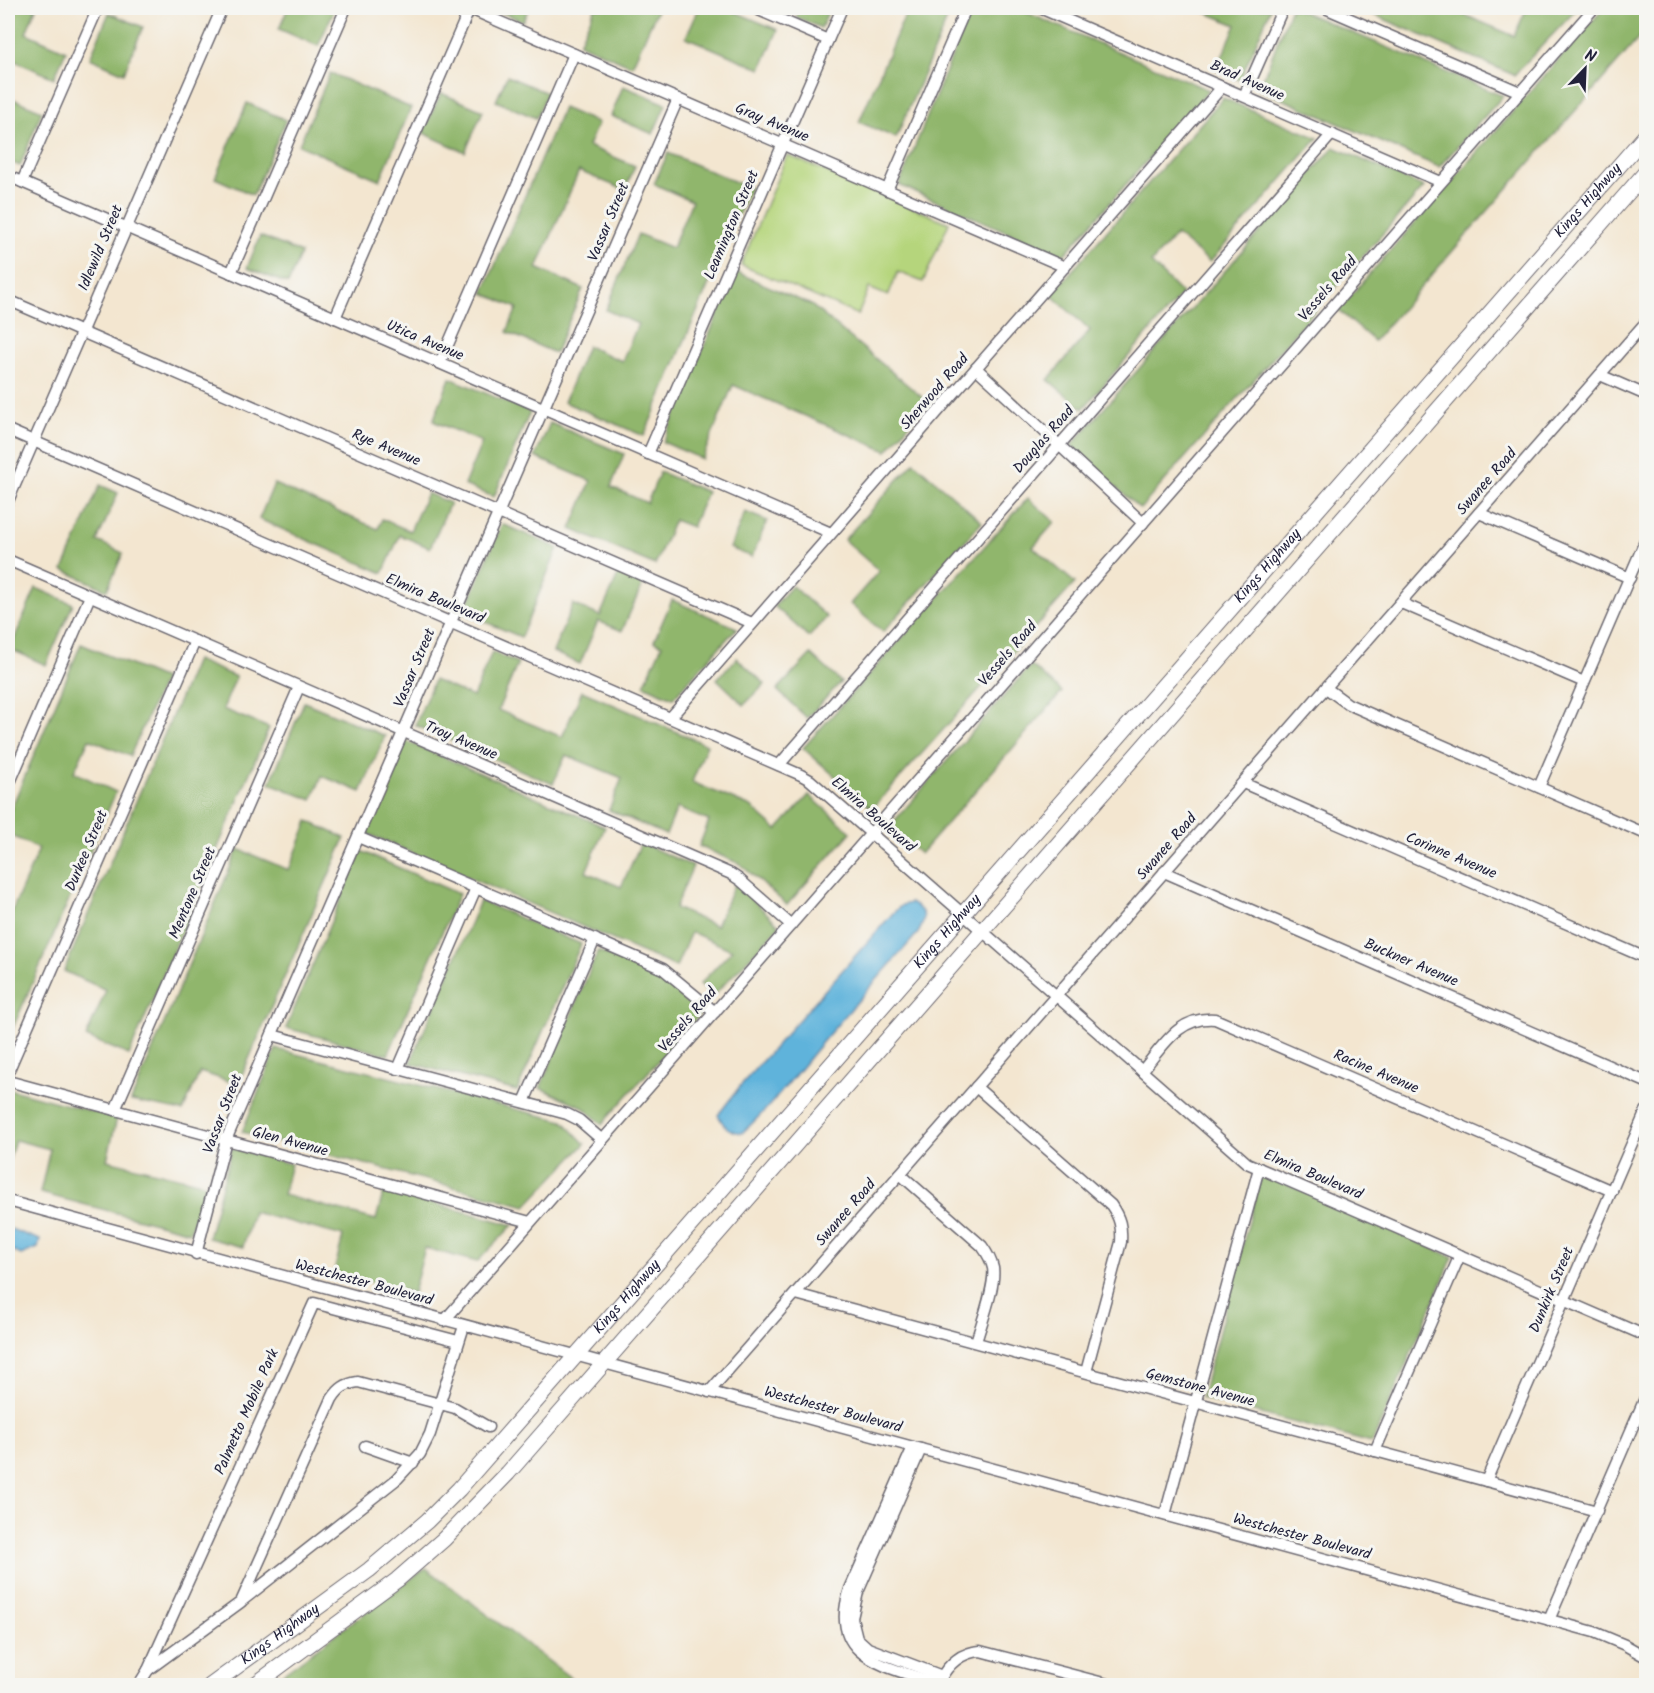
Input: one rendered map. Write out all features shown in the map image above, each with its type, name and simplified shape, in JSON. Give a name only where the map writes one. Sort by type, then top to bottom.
[{"type":"main road","name":"Kings Highway","points":[[210,1686],[369,1570],[427,1521],[489,1457],[1647,135]]},
{"type":"main road","name":"Kings Highway","points":[[253,1686],[372,1599],[436,1546],[508,1473],[1647,172]]},
{"type":"street","points":[[22,182],[98,8]]},
{"type":"street","name":"Idlewild Street","points":[[8,501],[222,8]]},
{"type":"street","points":[[231,273],[346,8]]},
{"type":"street","points":[[335,318],[469,8]]},
{"type":"street","name":"Gray Avenue","points":[[469,8],[1065,267]]},
{"type":"street","points":[[754,8],[828,40]]},
{"type":"street","name":"Leamington Street","points":[[648,454],[842,8]]},
{"type":"street","points":[[887,190],[966,8]]},
{"type":"street","name":"Brad Avenue","points":[[1040,8],[1442,182]]},
{"type":"street","points":[[1244,96],[1283,8]]},
{"type":"street","points":[[1325,8],[1520,92]]},
{"type":"street","name":"Vessels Road","points":[[444,1320],[1594,8]]},
{"type":"street","points":[[440,363],[574,54]]},
{"type":"street","name":"Sherwood Road","points":[[670,718],[1222,87]]},
{"type":"street","name":"Vassar Street","points":[[196,1254],[226,1140],[678,99]]},
{"type":"street","name":"Douglas Road","points":[[779,765],[1332,134]]},
{"type":"street","name":"Utica Avenue","points":[[8,176],[831,533]]},
{"type":"street","name":"Rye Avenue","points":[[8,300],[752,623]]},
{"type":"street","name":"Swanee Road","points":[[709,1392],[1647,322]]},
{"type":"street","points":[[976,368],[1143,523]]},
{"type":"street","points":[[1600,375],[1647,395]]},
{"type":"street","name":"Elmira Boulevard","points":[[8,430],[810,780],[1247,1163],[1647,1336]]},
{"type":"street","points":[[1479,513],[1630,578]]},
{"type":"street","points":[[1539,787],[1647,539]]},
{"type":"street","name":"Troy Avenue","points":[[8,560],[731,874],[791,925]]},
{"type":"street","points":[[8,787],[90,596]]},
{"type":"street","points":[[1401,603],[1584,682]]},
{"type":"street","name":"Durkee Street","points":[[8,1072],[195,641]]},
{"type":"street","name":"Mentone Street","points":[[115,1110],[299,687]]},
{"type":"street","points":[[1326,688],[1348,704],[1539,787],[1646,830]]},
{"type":"street","name":"Corinne Avenue","points":[[1243,783],[1647,958]]},
{"type":"street","points":[[358,837],[663,969],[715,1012]]},
{"type":"street","name":"Buckner Avenue","points":[[1164,873],[1647,1082]]},
{"type":"street","points":[[398,1069],[476,888]]},
{"type":"street","points":[[524,1102],[595,939]]},
{"type":"street","name":"Racine Avenue","points":[[1142,1071],[1178,1030],[1189,1022],[1201,1018],[1215,1019],[1612,1191]]},
{"type":"street","points":[[272,1035],[567,1114],[579,1120],[602,1140]]},
{"type":"street","name":"Glen Avenue","points":[[8,1081],[530,1222]]},
{"type":"street","points":[[976,1087],[1112,1205],[1119,1216],[1122,1229],[1121,1242],[1086,1372]]},
{"type":"street","name":"Dunkirk Street","points":[[1486,1481],[1647,1111]]},
{"type":"street","points":[[1165,1515],[1259,1168]]},
{"type":"street","points":[[900,1174],[982,1246],[990,1257],[993,1270],[992,1283],[976,1342]]},
{"type":"street","name":"Westchester Boulevard","points":[[8,1201],[196,1254],[1550,1620],[1605,1636],[1647,1657]]},
{"type":"street","points":[[1375,1450],[1460,1255]]},
{"type":"street","name":"Gemstone Avenue","points":[[796,1293],[1597,1511]]},
{"type":"street","name":"Palmetto Mobile Park","points":[[138,1686],[148,1670],[314,1303],[458,1341]]},
{"type":"street","name":"Palmetto Mobile Park","points":[[148,1670],[241,1602],[397,1479],[413,1463],[430,1434],[464,1326]]},
{"type":"street","name":"Palmetto Mobile Park","points":[[241,1602],[338,1390],[347,1383],[358,1382],[439,1404]]},
{"type":"street","points":[[1550,1620],[1647,1396]]},
{"type":"street","points":[[439,1404],[455,1408],[488,1427]]},
{"type":"street","points":[[365,1446],[413,1463]]},
{"type":"street","points":[[912,1672],[888,1674],[877,1661],[857,1649],[851,1632],[853,1593],[917,1448]]},
{"type":"street","points":[[851,1632],[868,1648],[912,1672],[939,1682],[954,1661],[966,1654],[980,1651],[1115,1686]]},
{"type":"green space","points":[[8,8],[36,8],[26,33],[66,51],[54,78],[8,58]]},
{"type":"green space","points":[[288,8],[335,8],[318,46],[279,29]]},
{"type":"green space","points":[[490,8],[529,8],[523,21]]},
{"type":"green space","points":[[595,8],[658,8],[632,66],[579,43]]},
{"type":"green space","points":[[699,8],[726,8],[778,30],[761,69],[686,37]]},
{"type":"green space","points":[[800,8],[830,8],[821,28],[796,17]]},
{"type":"green space","points":[[908,8],[952,8],[896,138],[859,122]]},
{"type":"green space","points":[[972,8],[1016,8],[1209,90],[1063,256],[899,185]]},
{"type":"green space","points":[[1195,8],[1271,8],[1240,80],[1216,70],[1236,25]]},
{"type":"green space","points":[[1291,8],[1503,96],[1439,167],[1259,89]]},
{"type":"green space","points":[[1358,8],[1448,8],[1514,36],[1527,8],[1578,8],[1514,75]]},
{"type":"green space","points":[[1604,8],[1646,8],[1646,30],[1374,341],[1338,310]]},
{"type":"green space","points":[[109,13],[143,27],[124,73],[90,58]]},
{"type":"green space","points":[[330,73],[411,108],[380,180],[299,145]]},
{"type":"green space","points":[[507,76],[547,93],[536,118],[496,101]]},
{"type":"green space","points":[[623,86],[666,104],[653,134],[611,116]]},
{"type":"green space","points":[[441,93],[483,111],[465,152],[423,133]]},
{"type":"green space","points":[[8,97],[42,111],[20,166],[8,161]]},
{"type":"green space","points":[[1223,98],[1318,138],[1210,262],[1176,235],[1151,263],[1182,294],[1083,409],[1048,380],[1090,330],[1051,295]]},
{"type":"green space","points":[[247,103],[286,120],[253,195],[215,178]]},
{"type":"green space","points":[[563,108],[598,123],[588,146],[635,166],[625,190],[579,171],[537,268],[583,289],[555,353],[507,332],[517,308],[483,293]]},
{"type":"green space","points":[[1334,147],[1424,187],[1140,509],[1071,446]]},
{"type":"green space","points":[[668,153],[750,188],[644,436],[564,402],[587,346],[622,361],[638,324],[606,310],[638,234],[672,248],[692,201],[654,184]]},
{"type":"green space","points":[[787,155],[949,223],[923,282],[898,272],[888,296],[869,288],[858,315],[741,265]]},
{"type":"green space","points":[[260,236],[301,253],[288,284],[247,268]]},
{"type":"green space","points":[[736,272],[811,305],[928,402],[887,451],[733,385],[702,459],[663,442]]},
{"type":"green space","points":[[450,378],[530,412],[494,497],[464,485],[482,442],[433,421]]},
{"type":"green space","points":[[550,423],[624,454],[611,487],[647,503],[660,472],[707,492],[692,527],[674,520],[655,565],[571,529],[591,481],[535,457]]},
{"type":"green space","points":[[914,462],[982,522],[883,632],[850,604],[879,571],[844,540]]},
{"type":"green space","points":[[274,484],[378,529],[382,519],[410,531],[427,493],[450,503],[430,548],[400,535],[383,573],[259,519]]},
{"type":"green space","points":[[100,485],[118,493],[97,541],[123,553],[107,590],[63,570]]},
{"type":"green space","points":[[1028,498],[1055,522],[1033,547],[1075,583],[872,809],[803,748]]},
{"type":"green space","points":[[745,512],[767,521],[752,557],[730,548]]},
{"type":"green space","points":[[502,524],[558,548],[521,637],[464,613]]},
{"type":"green space","points":[[619,573],[643,583],[622,631],[598,621],[580,664],[553,652],[573,604],[600,616]]},
{"type":"green space","points":[[792,586],[827,617],[809,637],[774,606]]},
{"type":"green space","points":[[36,588],[73,604],[46,665],[10,649]]},
{"type":"green space","points":[[672,600],[737,628],[673,698],[644,685],[662,645],[654,641]]},
{"type":"green space","points":[[81,644],[164,679],[130,756],[89,739],[74,772],[116,792],[8,1039],[8,909],[12,911],[39,849],[8,834],[8,816]]},
{"type":"green space","points":[[492,652],[518,663],[498,710],[562,737],[582,691],[707,745],[692,782],[751,807],[777,830],[809,795],[851,832],[787,905],[740,864],[699,846],[709,821],[677,808],[666,835],[609,810],[622,778],[566,755],[553,784],[415,725],[434,680],[473,697]]},
{"type":"green space","points":[[811,654],[841,682],[807,718],[777,690]]},
{"type":"green space","points":[[737,658],[765,684],[744,705],[717,679]]},
{"type":"green space","points":[[196,660],[236,677],[223,709],[269,728],[129,1055],[86,1037],[106,990],[64,971]]},
{"type":"green space","points":[[1031,665],[1062,692],[920,854],[889,827]]},
{"type":"green space","points":[[304,702],[385,736],[361,792],[322,776],[312,800],[270,783]]},
{"type":"green space","points":[[406,741],[605,827],[586,872],[621,887],[641,843],[693,866],[675,908],[716,926],[735,883],[780,926],[713,996],[700,984],[732,950],[691,932],[676,967],[366,833]]},
{"type":"green space","points":[[308,821],[345,838],[238,1084],[200,1072],[183,1111],[131,1101],[238,849],[289,870]]},
{"type":"green space","points":[[361,851],[459,894],[388,1055],[286,1028]]},
{"type":"green space","points":[[480,901],[581,944],[517,1091],[410,1063]]},
{"type":"green space","points":[[598,951],[663,978],[702,1012],[602,1124],[581,1106],[540,1088]]},
{"type":"green space","points":[[276,1049],[563,1121],[585,1144],[526,1206],[242,1132]]},
{"type":"green space","points":[[8,1089],[117,1118],[107,1160],[206,1184],[190,1232],[40,1193],[50,1149],[15,1140],[8,1164]]},
{"type":"green space","points":[[232,1148],[291,1164],[283,1195],[376,1220],[384,1190],[513,1225],[477,1262],[425,1248],[413,1293],[334,1272],[343,1236],[253,1212],[243,1247],[208,1238]]},
{"type":"green space","points":[[1262,1173],[1453,1257],[1372,1443],[1201,1398]]},
{"type":"green space","points":[[426,1568],[580,1685],[266,1686]]},
{"type":"water","points":[[910,903],[923,915],[923,923],[918,933],[753,1122],[742,1133],[727,1128],[718,1115],[741,1085],[893,913],[902,905]]},
{"type":"water","points":[[8,1228],[40,1240],[38,1248],[21,1255],[8,1249]]}]
